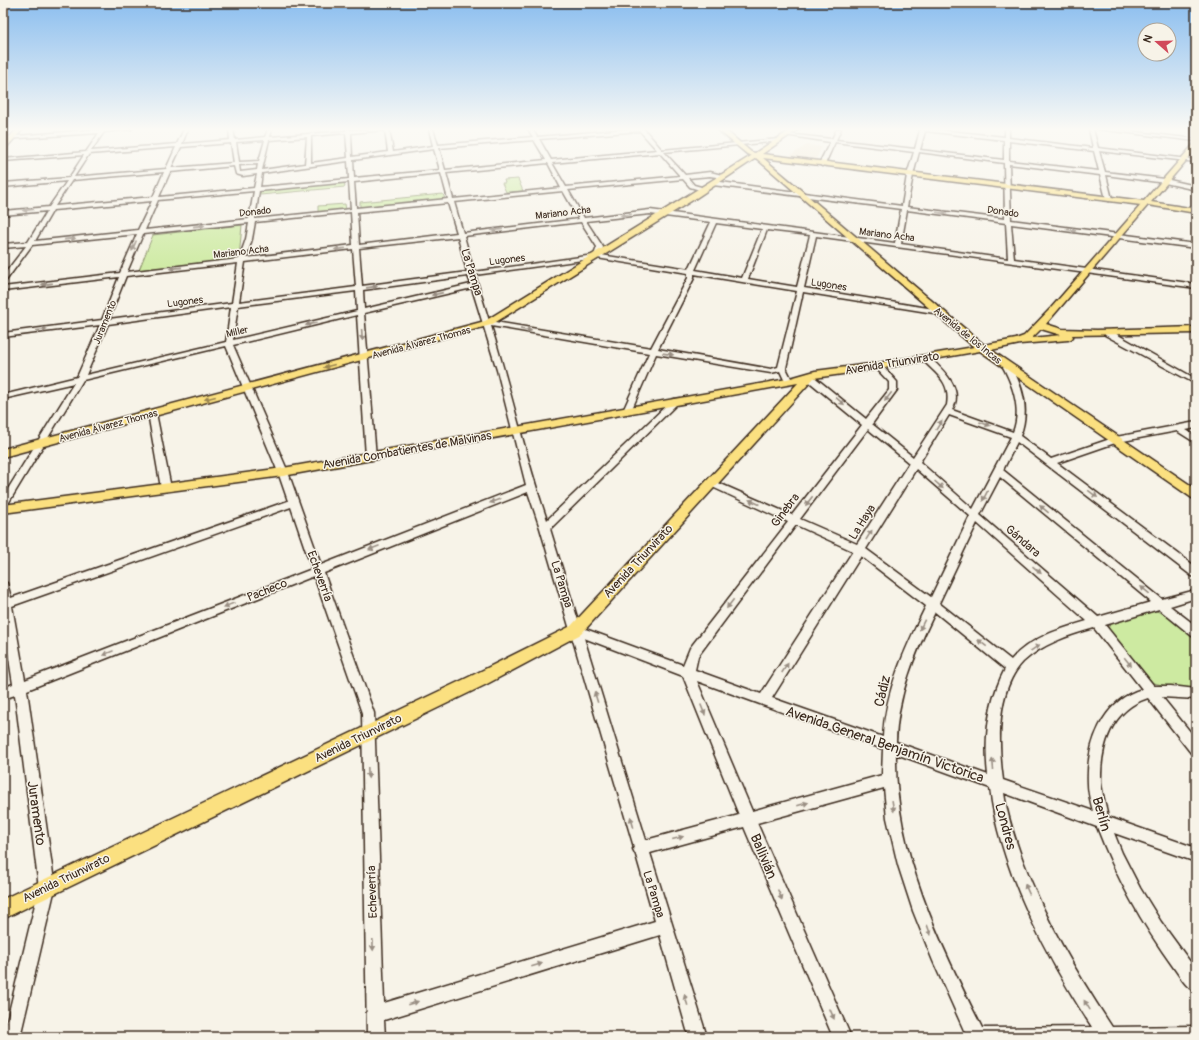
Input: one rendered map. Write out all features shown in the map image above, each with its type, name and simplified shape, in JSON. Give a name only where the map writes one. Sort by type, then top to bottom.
[{"type":"main road","name":"Avenida Álvarez Thomas","points":[[3,453],[488,323],[721,178]]},
{"type":"main road","name":"Avenida de los Incas","points":[[783,178],[982,348],[1196,495]]},
{"type":"main road","points":[[932,178],[1196,208]]},
{"type":"main road","name":"Avenida Triunvirato","points":[[3,909],[368,734],[576,630],[809,376],[878,366],[1018,342],[1027,338],[1088,271],[1169,178]]},
{"type":"main road","points":[[1146,203],[1196,211]]},
{"type":"main road","points":[[1039,325],[1061,332],[1108,333],[1196,330]]},
{"type":"main road","points":[[1018,342],[1097,333]]},
{"type":"main road","name":"Avenida Combatientes de Malvinas","points":[[3,509],[283,472],[789,382],[809,376]]},
{"type":"street","points":[[3,185],[87,178]]},
{"type":"street","name":"Juramento","points":[[3,505],[80,379],[105,321],[140,232],[166,178]]},
{"type":"street","points":[[229,344],[242,260],[252,221],[259,178]]},
{"type":"street","points":[[3,213],[375,178]]},
{"type":"street","name":"La Pampa","points":[[445,178],[475,285],[488,323],[531,487],[576,630],[640,848],[698,1037]]},
{"type":"street","points":[[559,178],[581,220],[600,247],[596,256]]},
{"type":"street","name":"Donado","points":[[3,246],[670,178]]},
{"type":"street","points":[[685,178],[692,186],[703,189]]},
{"type":"street","points":[[898,246],[910,178]]},
{"type":"street","points":[[1006,178],[1011,261]]},
{"type":"street","points":[[1103,178],[1110,199]]},
{"type":"street","points":[[1138,178],[1166,181],[1196,188]]},
{"type":"street","points":[[3,281],[30,244],[51,208],[71,179]]},
{"type":"street","points":[[350,180],[364,357],[370,457]]},
{"type":"street","name":"Donado","points":[[713,183],[1196,246]]},
{"type":"street","name":"Mariano Acha","points":[[3,289],[645,212],[1196,286]]},
{"type":"street","points":[[626,411],[653,351],[691,278],[691,271],[714,221]]},
{"type":"street","points":[[745,279],[765,228]]},
{"type":"street","points":[[789,382],[782,368],[812,234]]},
{"type":"street","name":"Lugones","points":[[3,335],[472,274],[577,260],[596,256],[745,279],[940,312]]},
{"type":"street","name":"Miller","points":[[3,397],[475,285]]},
{"type":"street","points":[[488,323],[771,371],[782,368]]},
{"type":"street","points":[[1108,333],[1196,382]]},
{"type":"street","name":"Echeverría","points":[[229,344],[283,472],[368,713],[376,1037]]},
{"type":"street","name":"La Haya","points":[[764,701],[948,412],[953,399],[952,390],[946,379],[925,358]]},
{"type":"street","name":"Cádiz","points":[[977,1037],[953,989],[934,943],[907,867],[899,839],[889,780],[889,745],[898,684],[914,641],[1016,436],[1021,419],[1020,400],[1015,381],[1006,365]]},
{"type":"street","name":"Ginebra","points":[[689,674],[690,658],[694,652],[893,390],[893,382],[878,366]]},
{"type":"street","name":"Gándara","points":[[809,376],[915,464],[1096,622],[1196,749]]},
{"type":"street","points":[[545,528],[675,402]]},
{"type":"street","points":[[948,412],[1016,436],[1196,573]]},
{"type":"street","points":[[152,413],[166,488]]},
{"type":"street","points":[[1050,462],[1116,440],[1196,424]]},
{"type":"street","points":[[1178,428],[1196,440]]},
{"type":"street","points":[[998,471],[1196,633]]},
{"type":"street","points":[[711,483],[860,550],[932,604],[1012,668]]},
{"type":"street","name":"Pacheco","points":[[3,694],[531,487]]},
{"type":"street","points":[[6,604],[293,503]]},
{"type":"street","name":"Juramento","points":[[3,586],[20,687],[47,888],[11,1037]]},
{"type":"street","name":"Londres","points":[[1108,1037],[1065,968],[1025,885],[1014,858],[995,783],[992,753],[995,717],[1000,696],[1012,668],[1020,659],[1044,642],[1070,630],[1196,594]]},
{"type":"street","name":"Avenida General Benjamín Victorica","points":[[576,630],[689,674],[1196,855]]},
{"type":"street","name":"Ballivián","points":[[689,674],[748,819],[842,1037]]},
{"type":"street","name":"Berlín","points":[[1196,694],[1165,690],[1135,696],[1122,705],[1103,728],[1097,743],[1094,760],[1096,799],[1102,821],[1125,874],[1159,933],[1196,984]]},
{"type":"street","points":[[640,848],[889,780]]},
{"type":"street","points":[[376,1014],[664,926]]},
{"type":"street","points":[[977,1037],[1196,1035]]},
{"type":"green space","points":[[518,179],[523,191],[506,192],[502,183],[505,183],[504,180]]},
{"type":"green space","points":[[344,183],[345,187],[260,195],[260,191]]},
{"type":"green space","points":[[443,194],[445,199],[360,207],[360,202]]},
{"type":"green space","points":[[345,204],[346,210],[318,213],[318,206]]},
{"type":"green space","points":[[242,225],[239,258],[139,270],[153,235]]},
{"type":"green space","points":[[1153,610],[1171,616],[1196,638],[1196,692],[1153,683],[1108,629],[1110,624]]}]
